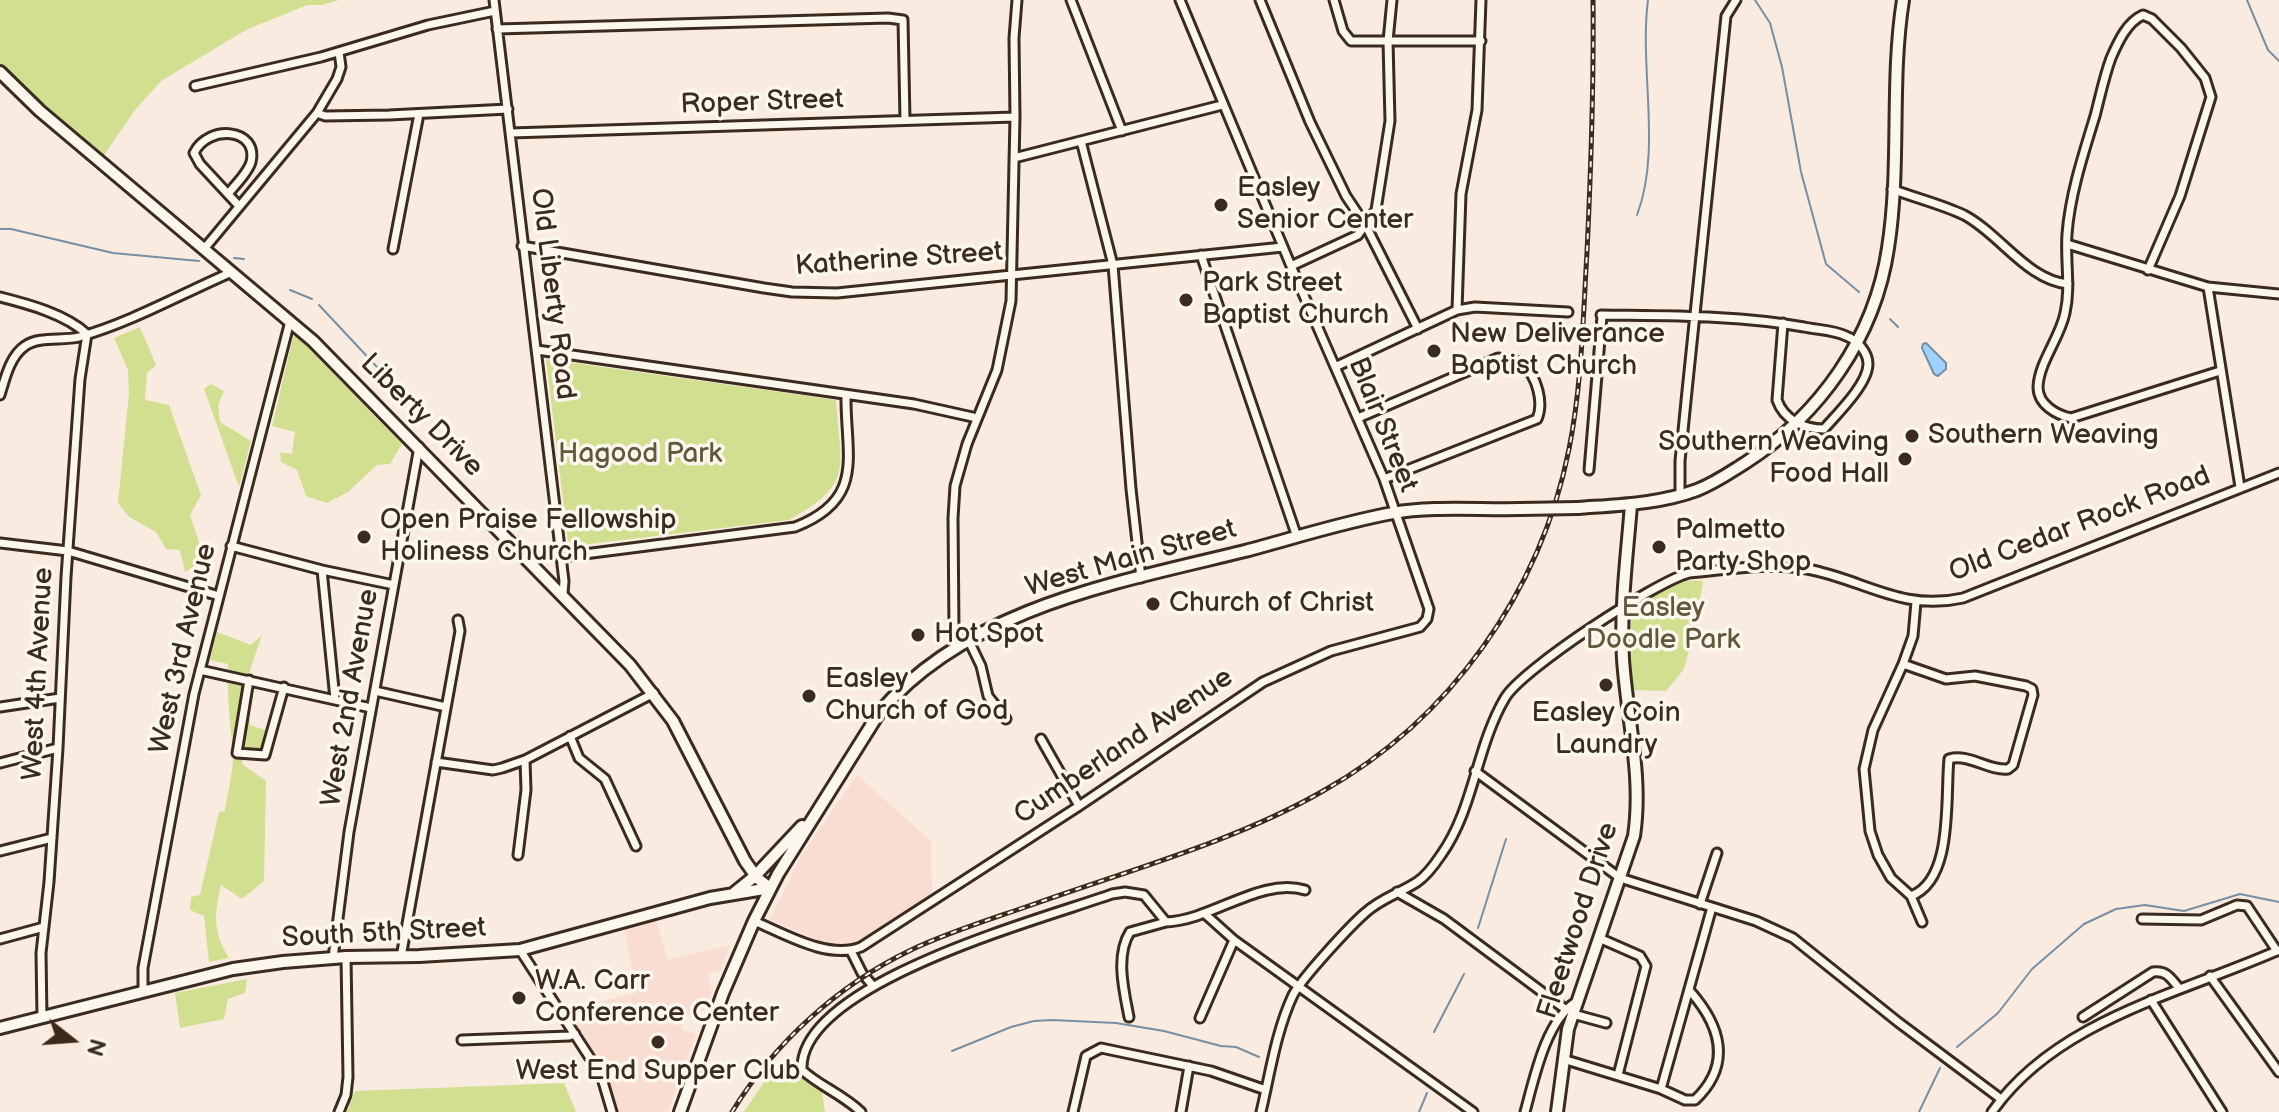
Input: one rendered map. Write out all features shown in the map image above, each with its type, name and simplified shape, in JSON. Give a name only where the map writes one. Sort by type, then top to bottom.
[{"type":"main road","name":"West Main Street","points":[[680,1112],[725,989],[770,888],[879,713],[922,670],[964,643],[1049,605],[1394,513],[1631,505],[1680,494],[1714,483],[1757,455],[1796,423],[1835,378],[1857,342],[1882,281],[1889,246],[1903,0]]},
{"type":"main road","name":"Liberty Drive","points":[[0,72],[40,111],[290,321],[419,447],[630,665],[654,693],[685,741],[755,876],[770,888]]},
{"type":"main road","name":"Fleetwood Drive","points":[[1557,1112],[1569,1012],[1576,1002],[1634,836],[1638,790],[1624,677],[1622,609],[1631,505]]},
{"type":"main road","points":[[732,894],[755,876],[820,807]]},
{"type":"main road","name":"South 5th Street","points":[[0,1028],[233,969],[346,957],[520,950],[732,894],[770,888]]},
{"type":"street","name":"Old Liberty Road","points":[[494,0],[563,594]]},
{"type":"street","points":[[1006,719],[988,696],[981,666],[954,629],[953,518],[960,464],[1003,349],[1013,274],[1017,2],[1007,0]]},
{"type":"street","points":[[1071,0],[1122,131]]},
{"type":"street","name":"Blair Street","points":[[1180,0],[1222,105],[1384,479],[1394,513]]},
{"type":"street","points":[[1260,0],[1310,122],[1418,329]]},
{"type":"street","points":[[1334,0],[1347,38],[1361,43],[1481,41]]},
{"type":"street","points":[[1291,266],[1358,235],[1376,210],[1390,121],[1388,41],[1392,0]]},
{"type":"street","points":[[1457,310],[1461,194],[1475,129],[1481,0]]},
{"type":"street","points":[[1680,494],[1680,461],[1726,16],[1736,0]]},
{"type":"street","points":[[195,86],[339,52],[440,22],[495,11]]},
{"type":"street","points":[[2148,270],[2180,196],[2211,97],[2205,78],[2181,48],[2152,19],[2143,15],[2134,19],[2124,32],[2112,57],[2080,169],[2070,212],[2066,312],[2038,387],[2040,398],[2060,415],[2071,418],[2220,371]]},
{"type":"street","points":[[497,29],[709,21],[903,20],[905,120]]},
{"type":"street","points":[[204,249],[317,113],[337,79],[341,67],[339,52]]},
{"type":"street","points":[[1014,158],[1222,105]]},
{"type":"street","points":[[317,113],[339,116],[508,109]]},
{"type":"street","points":[[393,249],[419,114]]},
{"type":"street","name":"Roper Street","points":[[511,133],[1015,117]]},
{"type":"street","points":[[228,194],[251,158],[242,138],[229,132],[213,137],[196,148],[194,153],[200,164],[239,206]]},
{"type":"street","points":[[1081,141],[1113,265],[1141,578]]},
{"type":"street","points":[[1892,189],[1962,214],[1997,238],[2033,270],[2058,283],[2068,284]]},
{"type":"street","points":[[2067,244],[2208,287],[2279,294]]},
{"type":"street","name":"Katherine Street","points":[[522,246],[792,292],[837,293],[1283,247]]},
{"type":"street","points":[[1201,255],[1297,537]]},
{"type":"street","points":[[0,395],[14,357],[25,346],[36,341],[77,338],[111,328],[232,272]]},
{"type":"street","points":[[2208,287],[2240,487]]},
{"type":"street","points":[[0,297],[49,313],[87,334]]},
{"type":"street","points":[[1335,367],[1457,310],[1475,307],[1568,312]]},
{"type":"street","points":[[1589,470],[1601,316],[1695,316],[1783,323],[1844,335],[1857,342],[1867,355],[1866,375],[1824,429],[1796,423],[1781,411],[1777,400],[1783,323]]},
{"type":"street","name":"West 3rd Avenue","points":[[143,992],[143,968],[178,772],[200,670],[290,321]]},
{"type":"street","name":"West 4th Avenue","points":[[42,1017],[40,971],[52,838],[80,379],[87,334]]},
{"type":"street","points":[[537,350],[941,408],[977,418]]},
{"type":"street","points":[[1358,418],[1498,358],[1523,365],[1535,383],[1541,410],[1537,419],[1384,479]]},
{"type":"street","points":[[561,557],[795,527],[809,521],[831,504],[846,482],[849,450],[845,421],[846,395]]},
{"type":"street","name":"West 2nd Avenue","points":[[333,958],[344,865],[419,447]]},
{"type":"street","name":"Old Cedar Rock Road","points":[[1261,1112],[1282,1024],[1299,987],[1365,912],[1420,880],[1441,854],[1457,827],[1475,771],[1506,696],[1522,678],[1546,660],[1648,590],[1673,577],[1689,573],[1787,567],[1808,569],[1887,596],[1916,602],[1963,598],[2279,473]]},
{"type":"street","name":"Cumberland Avenue","points":[[851,951],[875,939],[1079,806],[1234,699],[1283,670],[1331,651],[1424,624],[1429,609],[1394,513]]},
{"type":"street","points":[[0,543],[68,551],[219,596]]},
{"type":"street","points":[[231,546],[394,585]]},
{"type":"street","points":[[322,570],[335,699]]},
{"type":"street","points":[[1916,602],[1913,636],[1873,730],[1864,769],[1870,831],[1878,855],[1891,878],[1911,896],[1922,922]]},
{"type":"street","points":[[401,957],[460,631],[458,620]]},
{"type":"street","points":[[1903,664],[1946,679],[1975,676],[2026,686],[2032,689],[2033,695],[2013,765],[2008,769],[1990,767],[1959,756],[1949,759],[1945,828],[1939,861],[1921,892],[1911,896]]},
{"type":"street","points":[[200,670],[371,708]]},
{"type":"street","points":[[249,680],[237,753],[265,755],[284,687]]},
{"type":"street","points":[[375,691],[446,707]]},
{"type":"street","points":[[436,762],[493,770],[525,760],[654,693]]},
{"type":"street","points":[[0,707],[60,698]]},
{"type":"street","points":[[570,736],[579,758],[605,779],[636,846]]},
{"type":"street","points":[[1041,739],[1079,806]]},
{"type":"street","points":[[0,763],[58,748]]},
{"type":"street","points":[[518,855],[526,790],[525,760]]},
{"type":"street","points":[[1475,771],[1620,878],[1765,925],[1793,938],[2001,1099]]},
{"type":"street","points":[[0,851],[52,838]]},
{"type":"street","points":[[1700,904],[1717,853]]},
{"type":"street","points":[[1129,1017],[1122,970],[1125,940],[1130,932],[1166,922],[1186,921],[1260,892],[1291,886],[1305,890]]},
{"type":"street","points":[[861,1112],[837,1091],[814,1081],[802,1070],[802,1060],[807,1044],[816,1034],[873,986],[950,949],[1112,894],[1125,892],[1144,895],[1166,922]]},
{"type":"street","points":[[1397,892],[1444,919],[1569,1012],[1606,1023]]},
{"type":"street","points":[[1992,1112],[2025,1074],[2054,1051],[2112,1018],[2179,988],[2278,951],[2247,906],[2237,905],[2201,920],[2142,919]]},
{"type":"street","points":[[1661,1089],[1712,907]]},
{"type":"street","points":[[1205,914],[1234,940],[1473,1112]]},
{"type":"street","points":[[754,921],[832,951],[851,951],[873,986]]},
{"type":"street","points":[[0,939],[44,927]]},
{"type":"street","points":[[1599,938],[1640,956],[1646,966],[1618,1075]]},
{"type":"street","points":[[1200,1018],[1234,940]]},
{"type":"street","points":[[520,950],[601,1075],[612,1112]]},
{"type":"street","points":[[339,1112],[346,1095],[348,1077],[346,957]]},
{"type":"street","points":[[2083,1017],[2153,972],[2161,971],[2168,975],[2179,988]]},
{"type":"street","points":[[2210,976],[2279,1072]]},
{"type":"street","points":[[1563,1059],[1661,1089],[1685,1100],[1695,1100],[1704,1092],[1717,1065],[1719,1047],[1712,1019],[1690,991]]},
{"type":"street","points":[[2151,1000],[2222,1112]]},
{"type":"street","points":[[1525,1112],[1553,1028],[1569,1012]]},
{"type":"street","points":[[462,1040],[575,1034]]},
{"type":"street","points":[[1073,1112],[1086,1056],[1095,1049],[1121,1050],[1189,1066],[1266,1090]]},
{"type":"street","points":[[1181,1112],[1189,1066]]},
{"type":"shaded area","points":[[857,775],[931,841],[932,895],[871,938],[851,946],[829,945],[770,920],[802,854]]},
{"type":"shaded area","points":[[656,920],[668,960],[730,945],[721,970],[708,974],[712,993],[705,1010],[683,1017],[681,1029],[696,1034],[668,1112],[618,1112],[607,1074],[565,1011],[637,992],[624,928]]},
{"type":"green space","points":[[0,0],[339,0],[307,5],[246,30],[161,81],[135,110],[104,155],[0,65]]},
{"type":"green space","points":[[140,327],[156,365],[147,373],[145,400],[169,405],[201,495],[190,515],[205,560],[185,572],[180,550],[166,549],[156,532],[129,517],[118,503],[129,393],[128,370],[114,338]]},
{"type":"green space","points":[[294,333],[402,444],[390,464],[377,465],[348,492],[327,503],[306,496],[297,470],[281,462],[280,452],[292,454],[295,432],[272,426]]},
{"type":"green space","name":"Hagood Park","points":[[546,359],[836,400],[841,458],[839,471],[825,495],[789,520],[573,546],[568,541]]},
{"type":"green space","points":[[211,384],[224,391],[218,404],[220,422],[251,441],[239,487],[204,389]]},
{"type":"green space","name":"Easley Doodle Park","points":[[1684,580],[1703,581],[1697,621],[1684,669],[1666,691],[1632,690],[1630,607],[1657,589]]},
{"type":"green space","points":[[217,632],[251,645],[262,635],[245,685],[250,725],[265,730],[261,750],[245,751],[242,764],[266,781],[264,881],[242,899],[221,885],[216,923],[229,958],[209,962],[204,916],[190,910],[191,897],[200,895],[219,812],[225,811],[232,767],[228,664],[210,660]]},
{"type":"green space","points":[[247,979],[245,993],[228,999],[224,1019],[180,1028],[175,993]]},
{"type":"green space","points":[[787,1057],[794,1073],[822,1091],[825,1112],[744,1112],[770,1073]]},
{"type":"green space","points":[[564,1083],[576,1112],[347,1112],[355,1091]]},
{"type":"water","points":[[1926,343],[1946,363],[1946,369],[1938,376],[1934,374],[1922,348]]},
{"type":"waterway","points":[[1637,215],[1648,163],[1648,0]]},
{"type":"waterway","points":[[1755,0],[1770,23],[1782,67],[1801,172],[1826,264],[1859,292]]},
{"type":"waterway","points":[[2247,0],[2268,50],[2279,61]]},
{"type":"waterway","points":[[0,229],[113,253],[199,261]]},
{"type":"waterway","points":[[234,258],[244,259]]},
{"type":"waterway","points":[[290,290],[312,299]]},
{"type":"waterway","points":[[319,305],[377,367]]},
{"type":"waterway","points":[[1890,319],[1898,327]]},
{"type":"waterway","points":[[1478,928],[1506,839]]},
{"type":"waterway","points":[[1957,1047],[1998,1013],[2032,969],[2084,924],[2116,909],[2145,905],[2184,911],[2240,894],[2279,902]]},
{"type":"waterway","points":[[1434,1032],[1464,974]]},
{"type":"waterway","points":[[952,1051],[1011,1027],[1052,1020],[1116,1023],[1164,1031],[1236,1047],[1259,1057]]},
{"type":"waterway","points":[[1919,1112],[1940,1068]]},
{"type":"waterway","points":[[1419,1112],[1427,1093]]},
{"type":"railway","points":[[732,1112],[767,1062],[810,1018],[858,980],[911,950],[942,937],[1183,853],[1290,809],[1369,762],[1411,728],[1449,689],[1483,647],[1512,601],[1537,552],[1556,502],[1569,449],[1577,400],[1587,252],[1593,0]]},
{"type":"place","name":"Easley Senior Center","points":[[1221,205]]},
{"type":"place","name":"Park Street Baptist Church","points":[[1186,300]]},
{"type":"place","name":"New Deliverance Baptist Church","points":[[1434,351]]},
{"type":"place","name":"Southern Weaving","points":[[1912,436]]},
{"type":"place","name":"Southern Weaving Food Hall","points":[[1905,459]]},
{"type":"place","name":"Open Praise Fellowship Holiness Church","points":[[364,537]]},
{"type":"place","name":"Palmetto Party Shop","points":[[1659,547]]},
{"type":"place","name":"Church of Christ","points":[[1153,604]]},
{"type":"place","name":"Hot Spot","points":[[918,635]]},
{"type":"place","name":"Easley Coin Laundry","points":[[1606,685]]},
{"type":"place","name":"Easley Church of God","points":[[809,696]]},
{"type":"place","name":"W.A. Carr Conference Center","points":[[519,998]]},
{"type":"place","name":"West End Supper Club","points":[[658,1042]]}]
